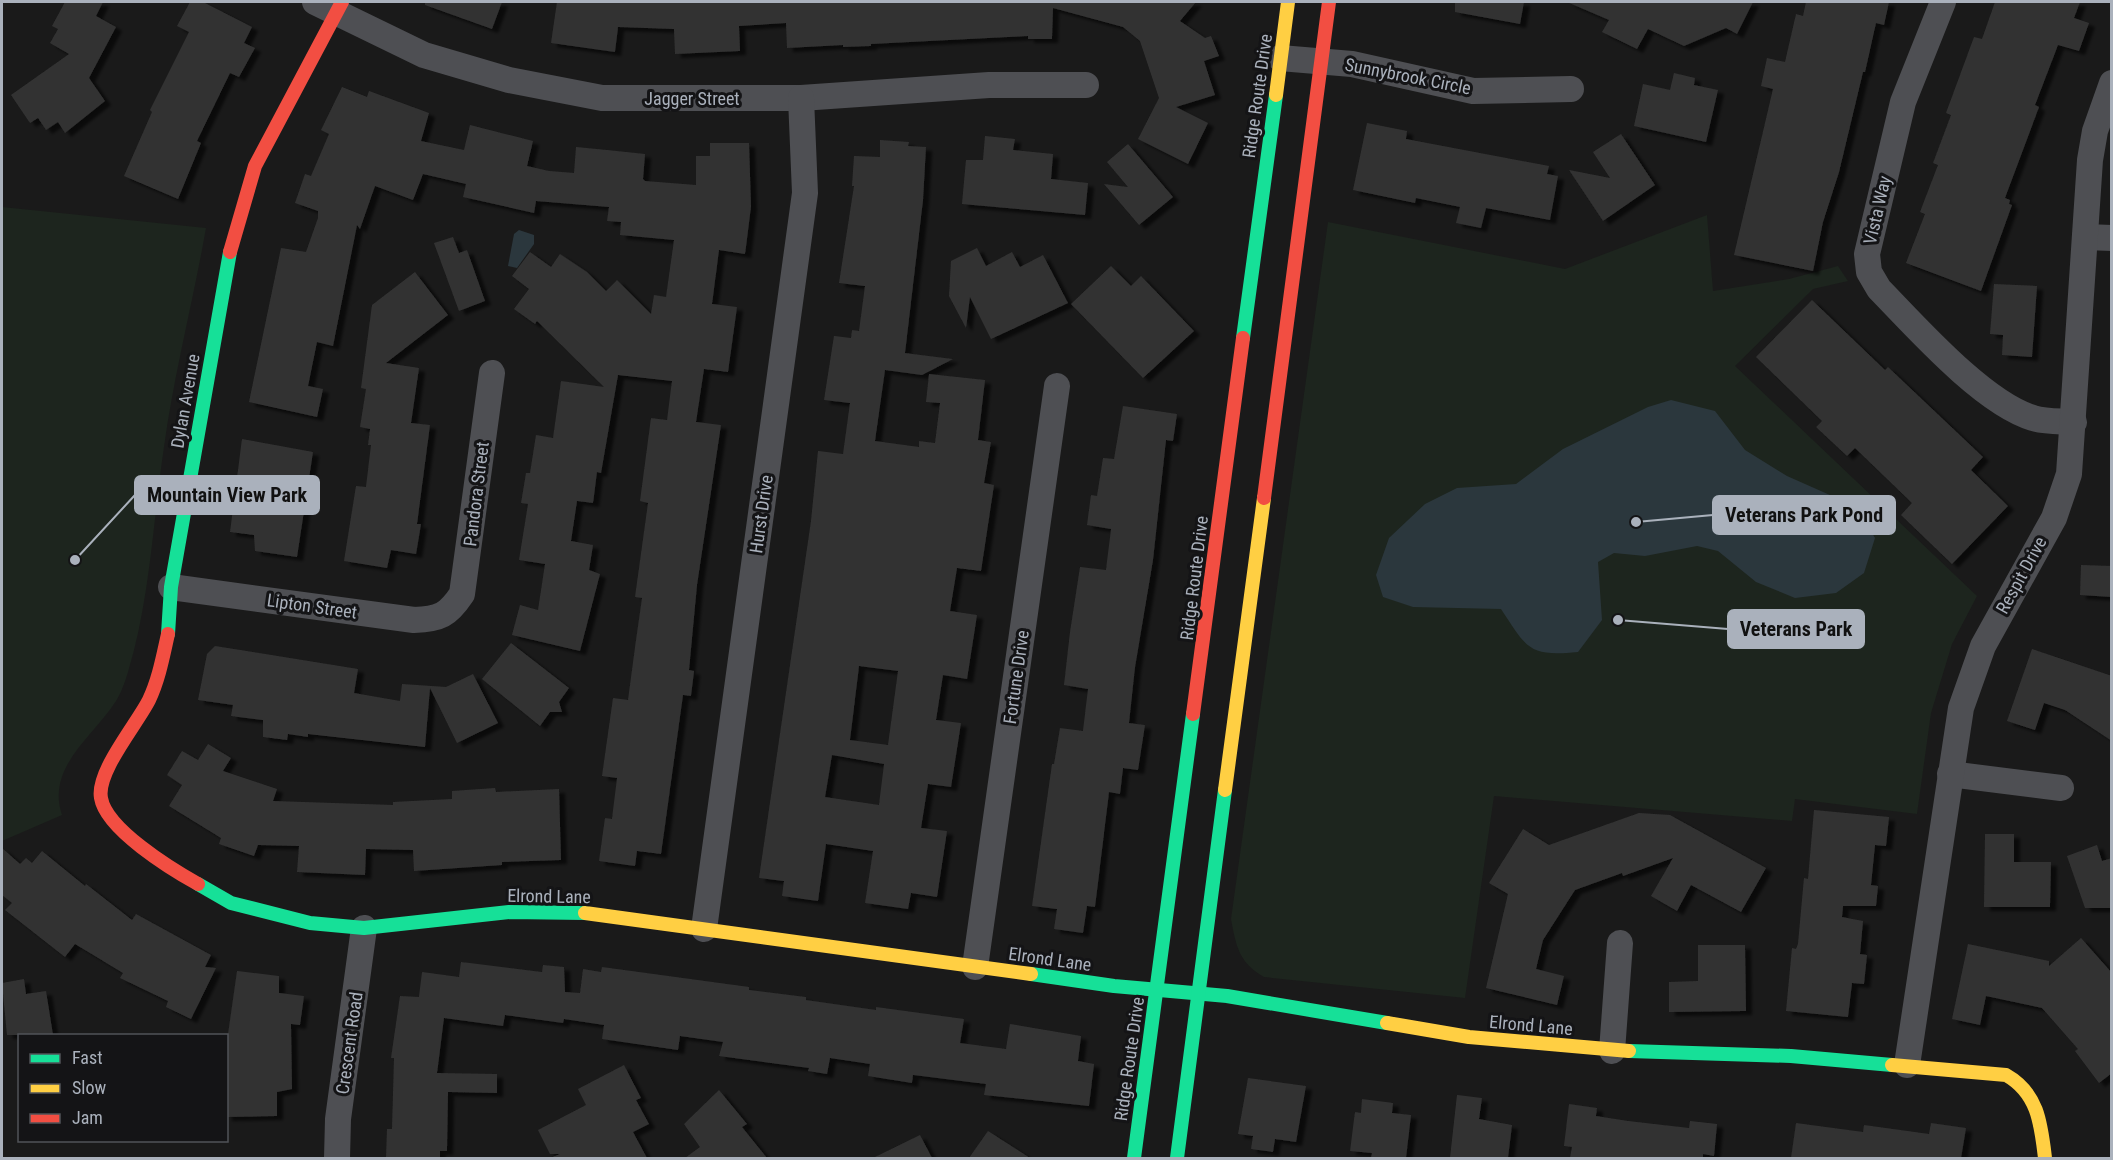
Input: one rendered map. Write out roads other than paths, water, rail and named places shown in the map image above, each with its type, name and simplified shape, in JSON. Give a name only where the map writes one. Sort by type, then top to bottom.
[{"type":"street","name":"Ridge Route Drive","points":[[1134,1158],[1288,2]]},
{"type":"street","points":[[1177,1158],[1329,2]]},
{"type":"street","name":"Vista Way","points":[[1943,2],[1903,102],[1867,254],[1869,272],[1879,289],[1983,390],[2010,408],[2034,418],[2074,422]]},
{"type":"street","name":"Jagger Street","points":[[331,5],[424,55],[509,80],[602,98],[801,98],[989,85],[1086,85]]},
{"type":"street","name":"Dylan Avenue","points":[[106,815],[100,796],[104,776],[149,699],[159,674],[168,633],[171,587],[225,273],[238,219],[255,166],[331,5]]},
{"type":"street","name":"Sunnybrook Circle","points":[[1280,58],[1352,64],[1473,91],[1571,89]]},
{"type":"street","name":"Respit Drive","points":[[1907,1065],[1961,708],[1983,646],[2054,518],[2070,474],[2085,237],[2095,131],[2112,82]]},
{"type":"street","name":"Hurst Drive","points":[[704,929],[805,193],[801,98]]},
{"type":"street","points":[[2085,237],[2112,238]]},
{"type":"street","name":"Pandora Street","points":[[451,611],[462,594],[492,373]]},
{"type":"street","name":"Fortune Drive","points":[[975,967],[1056,386]]},
{"type":"street","name":"Lipton Street","points":[[171,587],[414,620],[432,620],[451,611]]},
{"type":"street","points":[[1950,774],[2061,788]]},
{"type":"street","name":"Elrond Lane","points":[[106,815],[119,830],[163,862],[231,903],[310,923],[364,928],[509,912],[571,911],[975,967],[1199,994],[1348,1015],[1469,1037],[1612,1051],[1791,1056],[2006,1075],[2019,1081],[2037,1104],[2045,1158]]},
{"type":"street","name":"Crescent Road","points":[[338,1158],[338,1119],[364,928]]},
{"type":"street","points":[[1612,1051],[1620,943]]},
{"type":"place","name":"Veterans Park Pond","points":[[1636,522]]},
{"type":"place","name":"Mountain View Park","points":[[75,560]]},
{"type":"place","name":"Veterans Park","points":[[1618,620]]}]
